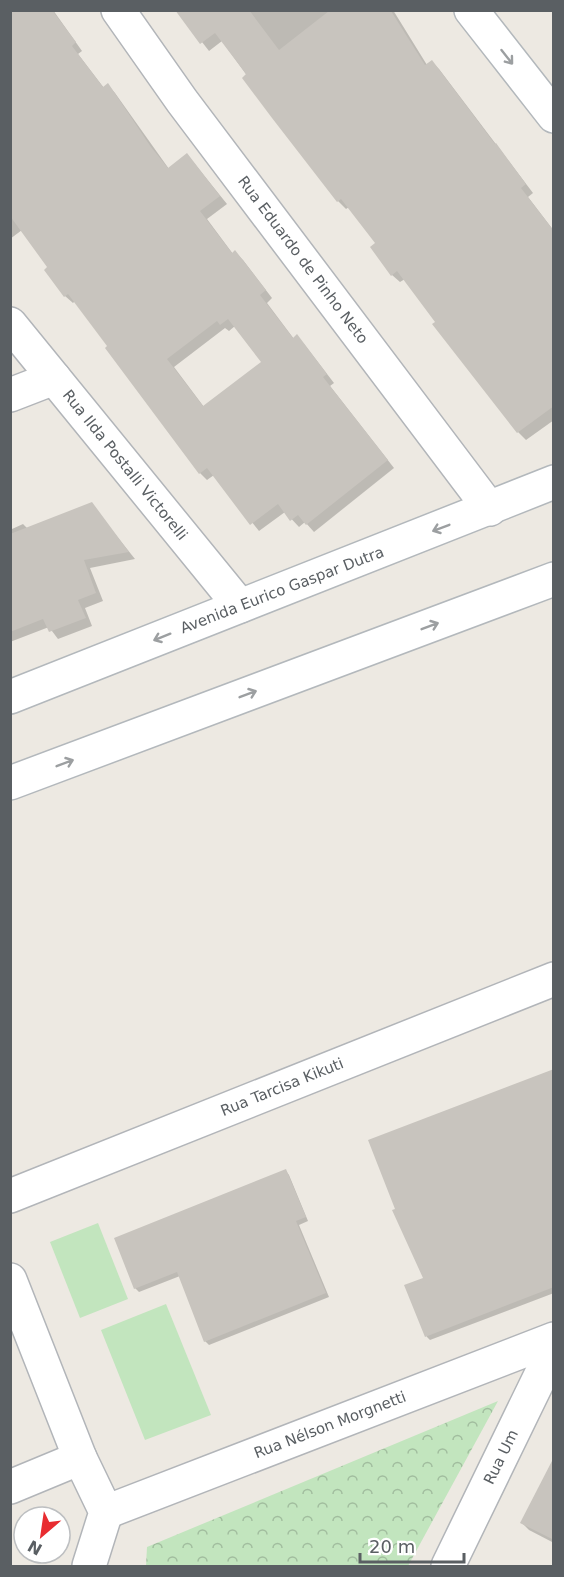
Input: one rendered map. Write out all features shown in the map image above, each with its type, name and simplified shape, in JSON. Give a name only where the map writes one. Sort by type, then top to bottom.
[{"type":"street","name":"Rua Eduardo de Pinho Neto","points":[[118,10],[189,110],[490,508]]},
{"type":"street","points":[[471,10],[554,116]]},
{"type":"street","name":"Rua Ilda Postalli Victorelli","points":[[10,324],[240,606]]},
{"type":"street","points":[[10,395],[54,378]]},
{"type":"street","name":"Avenida Eurico Gaspar Dutra","points":[[10,697],[554,482]]},
{"type":"street","points":[[10,783],[554,579]]},
{"type":"street","name":"Rua Tarcisa Kikuti","points":[[10,1196],[554,979]]},
{"type":"street","points":[[10,1280],[80,1458],[106,1512],[89,1566]]},
{"type":"street","name":"Rua Nélson Morgnetti","points":[[106,1512],[554,1339]]},
{"type":"street","name":"Rua Um","points":[[452,1565],[554,1348]]},
{"type":"street","points":[[10,1487],[80,1458]]},
{"type":"green space","points":[[98,1223],[128,1299],[80,1318],[50,1242]]},
{"type":"green space","points":[[166,1304],[211,1415],[145,1440],[101,1330]]},
{"type":"green space","points":[[498,1401],[408,1566],[146,1566],[147,1547]]},
{"type":"building","points":[[10,10],[52,10],[76,42],[72,46],[103,87],[108,83],[168,168],[187,153],[220,196],[200,211],[232,253],[235,250],[266,290],[260,295],[293,338],[297,334],[327,374],[323,377],[388,460],[306,525],[298,515],[290,521],[278,504],[250,525],[207,468],[199,474],[105,348],[107,346],[68,294],[64,297],[44,270],[47,267],[10,216]],"holes":[[[228,319],[261,362],[203,406],[167,359],[217,321],[220,325]]]},
{"type":"building","points":[[175,10],[249,10],[279,50],[329,11],[391,11],[425,65],[432,60],[496,143],[526,184],[521,188],[554,231],[554,406],[517,433],[432,324],[435,322],[397,271],[391,276],[370,247],[375,243],[341,199],[337,202],[272,118],[242,78],[246,74],[215,33],[200,44]]},
{"type":"building","points":[[92,502],[129,552],[84,560],[96,593],[78,600],[86,618],[49,632],[43,619],[10,632],[10,534]]},
{"type":"building","points":[[554,1069],[554,1287],[425,1337],[404,1285],[423,1278],[392,1210],[395,1209],[368,1140]]},
{"type":"building","points":[[286,1169],[306,1217],[296,1221],[326,1293],[204,1342],[177,1272],[134,1289],[114,1238]]},
{"type":"building","points":[[554,1457],[554,1540],[520,1523]]}]
